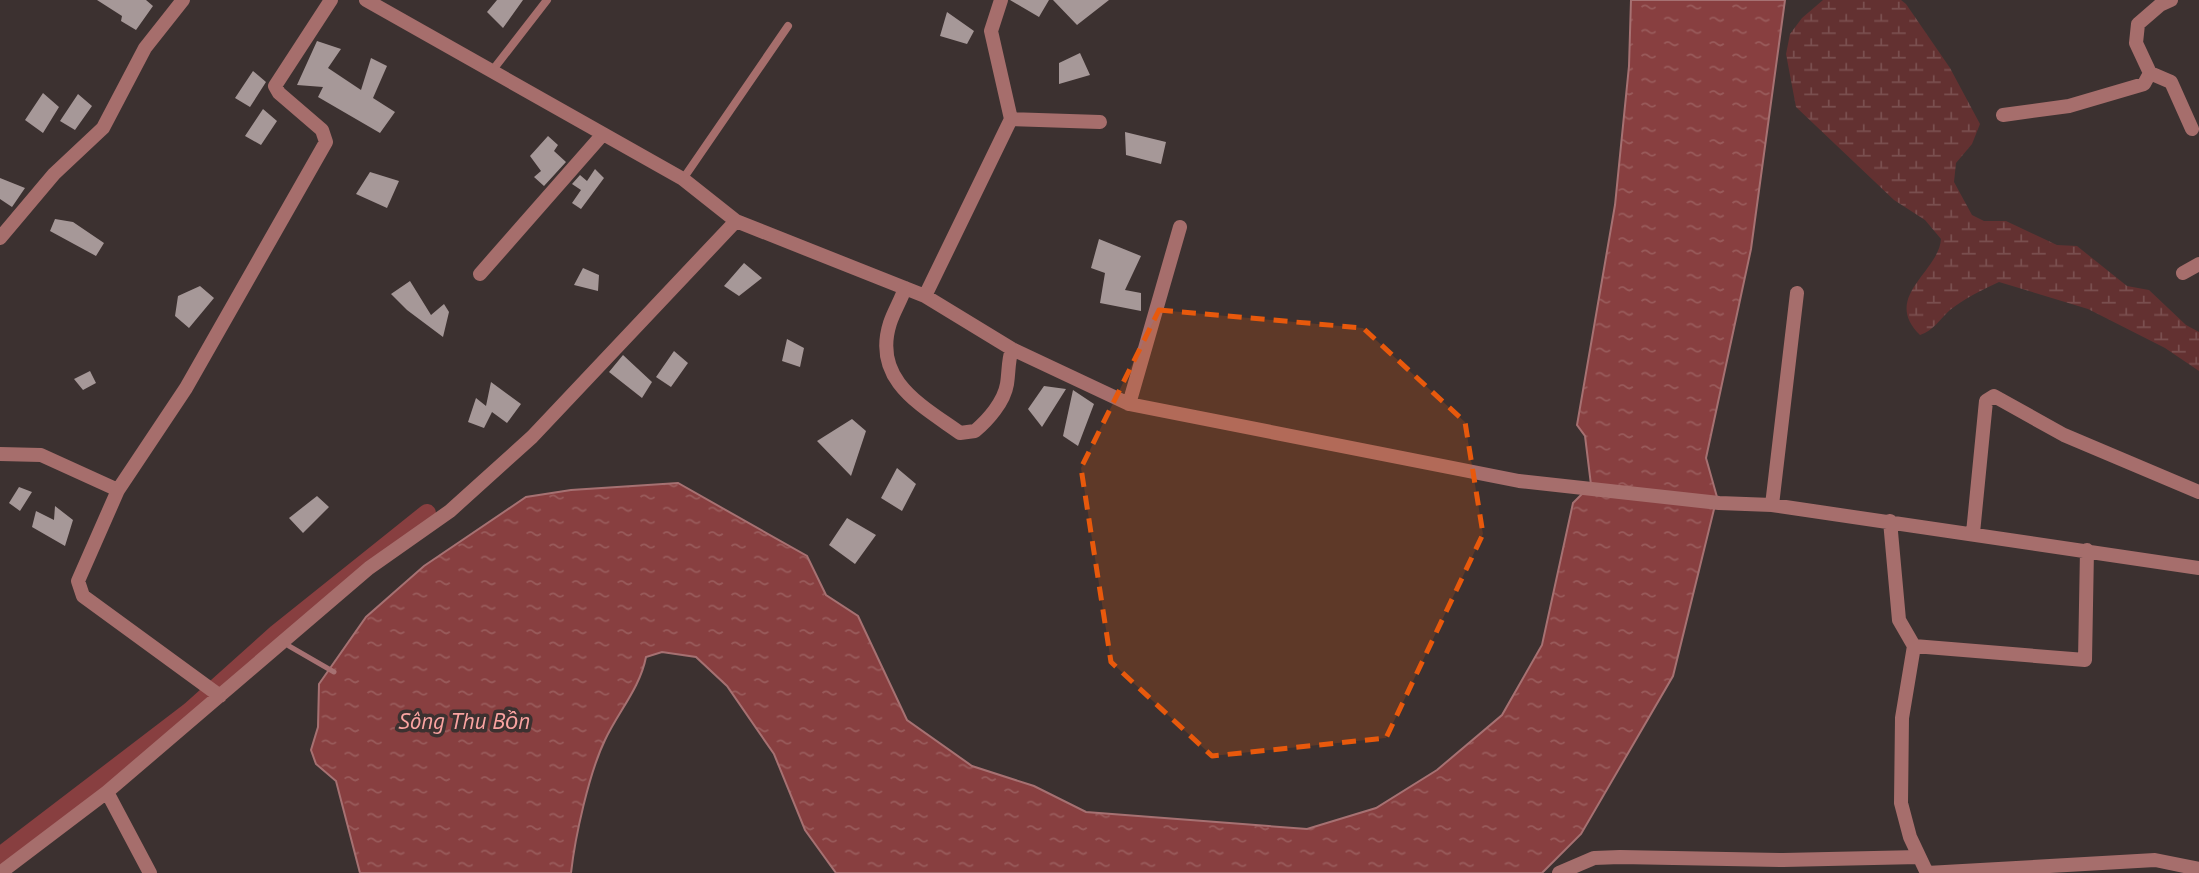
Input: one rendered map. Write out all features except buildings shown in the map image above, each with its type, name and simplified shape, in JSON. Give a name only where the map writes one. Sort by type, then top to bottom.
[{"type":"street","points":[[0,237],[54,174],[103,128],[145,48],[183,0]]},
{"type":"street","points":[[215,693],[79,590],[78,581],[118,491],[186,388],[326,142],[323,130],[279,93],[275,86],[331,0]]},
{"type":"street","points":[[366,0],[683,179],[736,221],[925,296],[1012,349],[1129,404],[1519,481],[1719,503],[1772,505],[2199,568]]},
{"type":"street","points":[[925,296],[1012,119],[991,31],[1001,0]]},
{"type":"street","points":[[2171,0],[2146,15],[2135,32],[2136,43],[2150,73],[2171,82],[2192,129]]},
{"type":"street","points":[[2003,115],[2069,106],[2144,84],[2150,73]]},
{"type":"street","points":[[1012,119],[1050,118],[1100,122]]},
{"type":"street","points":[[480,274],[603,134]]},
{"type":"street","points":[[0,873],[107,792],[215,693],[369,568],[450,511],[531,437],[736,221]]},
{"type":"street","points":[[1129,404],[1180,227]]},
{"type":"street","points":[[2183,274],[2199,264]]},
{"type":"street","points":[[905,288],[890,323],[889,370],[906,391],[960,433],[975,432],[996,408],[1007,386],[1008,361],[1012,349]]},
{"type":"street","points":[[1772,505],[1797,293]]},
{"type":"street","points":[[1973,533],[1986,401],[1994,396],[2064,435],[2199,492]]},
{"type":"street","points":[[0,454],[41,455],[118,491]]},
{"type":"street","points":[[1890,521],[1899,620],[1914,646],[1902,718],[1901,803],[1919,858],[1927,873],[2155,860],[2199,869]]},
{"type":"street","points":[[1914,646],[2085,660],[2087,550]]},
{"type":"street","points":[[107,792],[150,873]]},
{"type":"street","points":[[1559,873],[1594,858],[1919,858]]},
{"type":"lane","points":[[492,71],[547,0]]},
{"type":"lane","points":[[683,179],[788,26]]},
{"type":"highlighted area","points":[[1159,310],[1363,328],[1465,422],[1483,534],[1386,738],[1212,756],[1111,662],[1081,468]]},
{"type":"green space","points":[[1823,0],[1901,0],[1906,4],[1950,68],[1980,124],[1972,144],[1956,163],[1954,182],[1972,215],[1984,221],[2006,221],[2057,245],[2077,246],[2127,286],[2149,290],[2186,325],[2199,332],[2199,371],[2165,348],[2088,309],[1999,282],[1950,310],[1933,328],[1920,335],[1910,321],[1907,309],[1909,297],[1938,251],[1941,239],[1925,220],[1894,200],[1796,107],[1786,54],[1790,34],[1802,18]]},
{"type":"water","name":"Sông Thu Bồn","points":[[1631,0],[1785,0],[1751,249],[1706,458],[1717,497],[1673,676],[1581,834],[1542,873],[836,873],[805,830],[774,754],[727,686],[696,657],[662,652],[646,657],[639,679],[599,754],[583,805],[571,873],[360,873],[336,781],[316,764],[311,750],[318,727],[319,684],[366,617],[424,566],[526,497],[571,490],[678,483],[807,556],[826,595],[858,616],[907,720],[972,766],[1034,786],[1086,812],[1307,829],[1376,808],[1437,770],[1502,715],[1542,645],[1573,503],[1591,485],[1585,436],[1577,425],[1615,205],[1629,66]]},
{"type":"waterway","points":[[0,856],[190,711],[277,633],[427,513]]},
{"type":"waterway","points":[[289,646],[334,672]]}]
